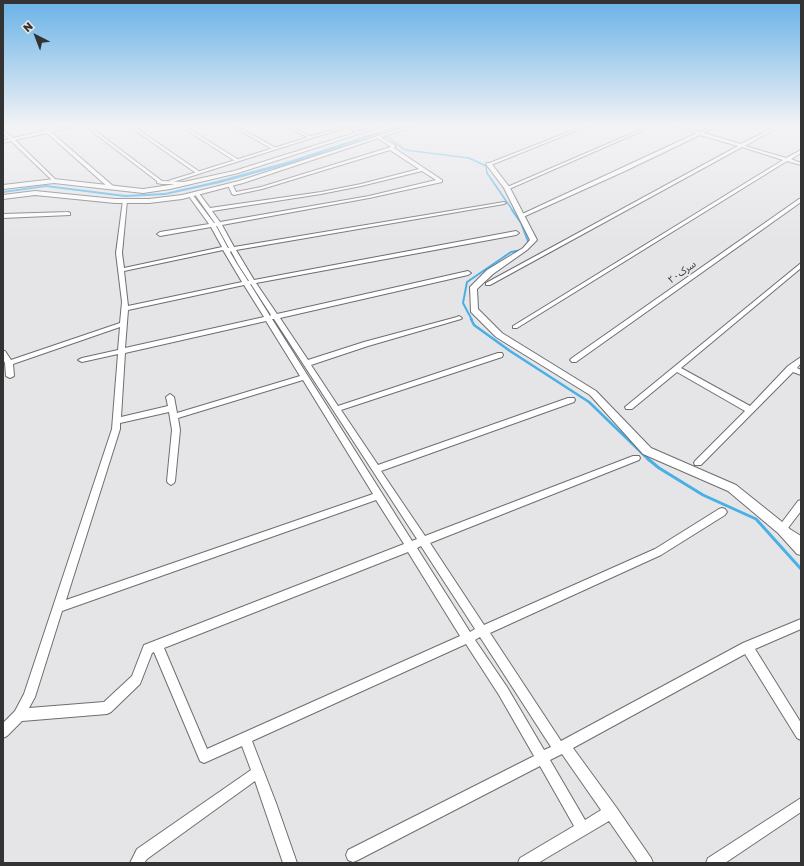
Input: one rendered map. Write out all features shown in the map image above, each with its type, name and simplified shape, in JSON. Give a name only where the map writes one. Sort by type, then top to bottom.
[{"type":"street","points":[[39,166],[54,181]]},
{"type":"street","points":[[87,166],[111,188]]},
{"type":"street","points":[[142,166],[163,182],[185,183]]},
{"type":"street","points":[[190,166],[198,172]]},
{"type":"street","points":[[136,190],[216,166]]},
{"type":"street","points":[[3,187],[54,181],[143,191],[255,166]]},
{"type":"street","points":[[3,198],[35,193],[125,201],[149,201],[193,194],[230,185],[291,166]]},
{"type":"street","points":[[230,185],[234,194],[262,188],[332,166]]},
{"type":"street","points":[[160,234],[215,223],[370,197],[440,181],[418,166]]},
{"type":"street","points":[[491,166],[507,188],[534,240],[525,249],[490,272],[473,289],[474,310],[499,335],[593,393],[648,450],[732,488],[782,529],[801,541]]},
{"type":"street","points":[[507,188],[557,166]]},
{"type":"street","points":[[521,216],[630,166]]},
{"type":"street","points":[[488,284],[704,166]]},
{"type":"street","points":[[515,327],[777,166]]},
{"type":"street","points":[[208,210],[327,192],[422,169]]},
{"type":"street","points":[[193,194],[208,210],[228,250],[273,318],[306,377],[467,637],[503,691],[583,829]]},
{"type":"street","points":[[193,194],[215,223]]},
{"type":"street","name":"سرک۲۰","points":[[574,360],[801,200]]},
{"type":"street","points":[[3,732],[19,715],[29,696],[116,429],[125,309],[119,254],[125,201]]},
{"type":"street","points":[[121,270],[228,250],[504,203]]},
{"type":"street","points":[[3,216],[68,214]]},
{"type":"street","points":[[125,309],[250,282],[516,233]]},
{"type":"street","points":[[629,407],[801,265]]},
{"type":"street","points":[[82,360],[468,273]]},
{"type":"street","points":[[273,318],[308,363],[482,630],[561,747],[611,812],[646,863]]},
{"type":"street","points":[[308,363],[366,344],[459,318]]},
{"type":"street","points":[[9,363],[124,324]]},
{"type":"street","points":[[3,353],[9,363],[10,376]]},
{"type":"street","points":[[338,409],[500,355]]},
{"type":"street","points":[[698,463],[801,359]]},
{"type":"street","points":[[676,368],[750,410]]},
{"type":"street","points":[[792,368],[801,373]]},
{"type":"street","points":[[173,417],[306,377]]},
{"type":"street","points":[[170,398],[176,430],[171,481]]},
{"type":"street","points":[[376,469],[571,400]]},
{"type":"street","points":[[117,421],[172,408]]},
{"type":"street","points":[[19,715],[107,708],[136,680],[148,649],[636,458]]},
{"type":"street","points":[[57,608],[379,495]]},
{"type":"street","points":[[782,529],[801,504]]},
{"type":"street","points":[[157,645],[204,757],[482,630],[658,552],[722,512]]},
{"type":"street","points":[[782,529],[801,550]]},
{"type":"street","points":[[354,855],[542,758],[747,647],[801,624]]},
{"type":"street","points":[[747,647],[801,734]]},
{"type":"street","points":[[245,739],[290,863]]},
{"type":"street","points":[[137,863],[142,854],[258,772]]},
{"type":"street","points":[[714,863],[801,804]]},
{"type":"street","points":[[525,863],[611,812]]},
{"type":"waterway","points":[[3,192],[46,186],[125,196],[165,194],[218,182],[275,166]]},
{"type":"waterway","points":[[486,166],[487,173],[513,211]]},
{"type":"waterway","points":[[512,210],[521,223],[529,244]]},
{"type":"waterway","points":[[472,320],[463,303],[467,282],[511,252],[522,250]]},
{"type":"waterway","points":[[471,319],[474,325],[510,351],[589,402],[649,460]]},
{"type":"waterway","points":[[648,459],[659,468],[703,495],[756,519],[801,569]]}]
